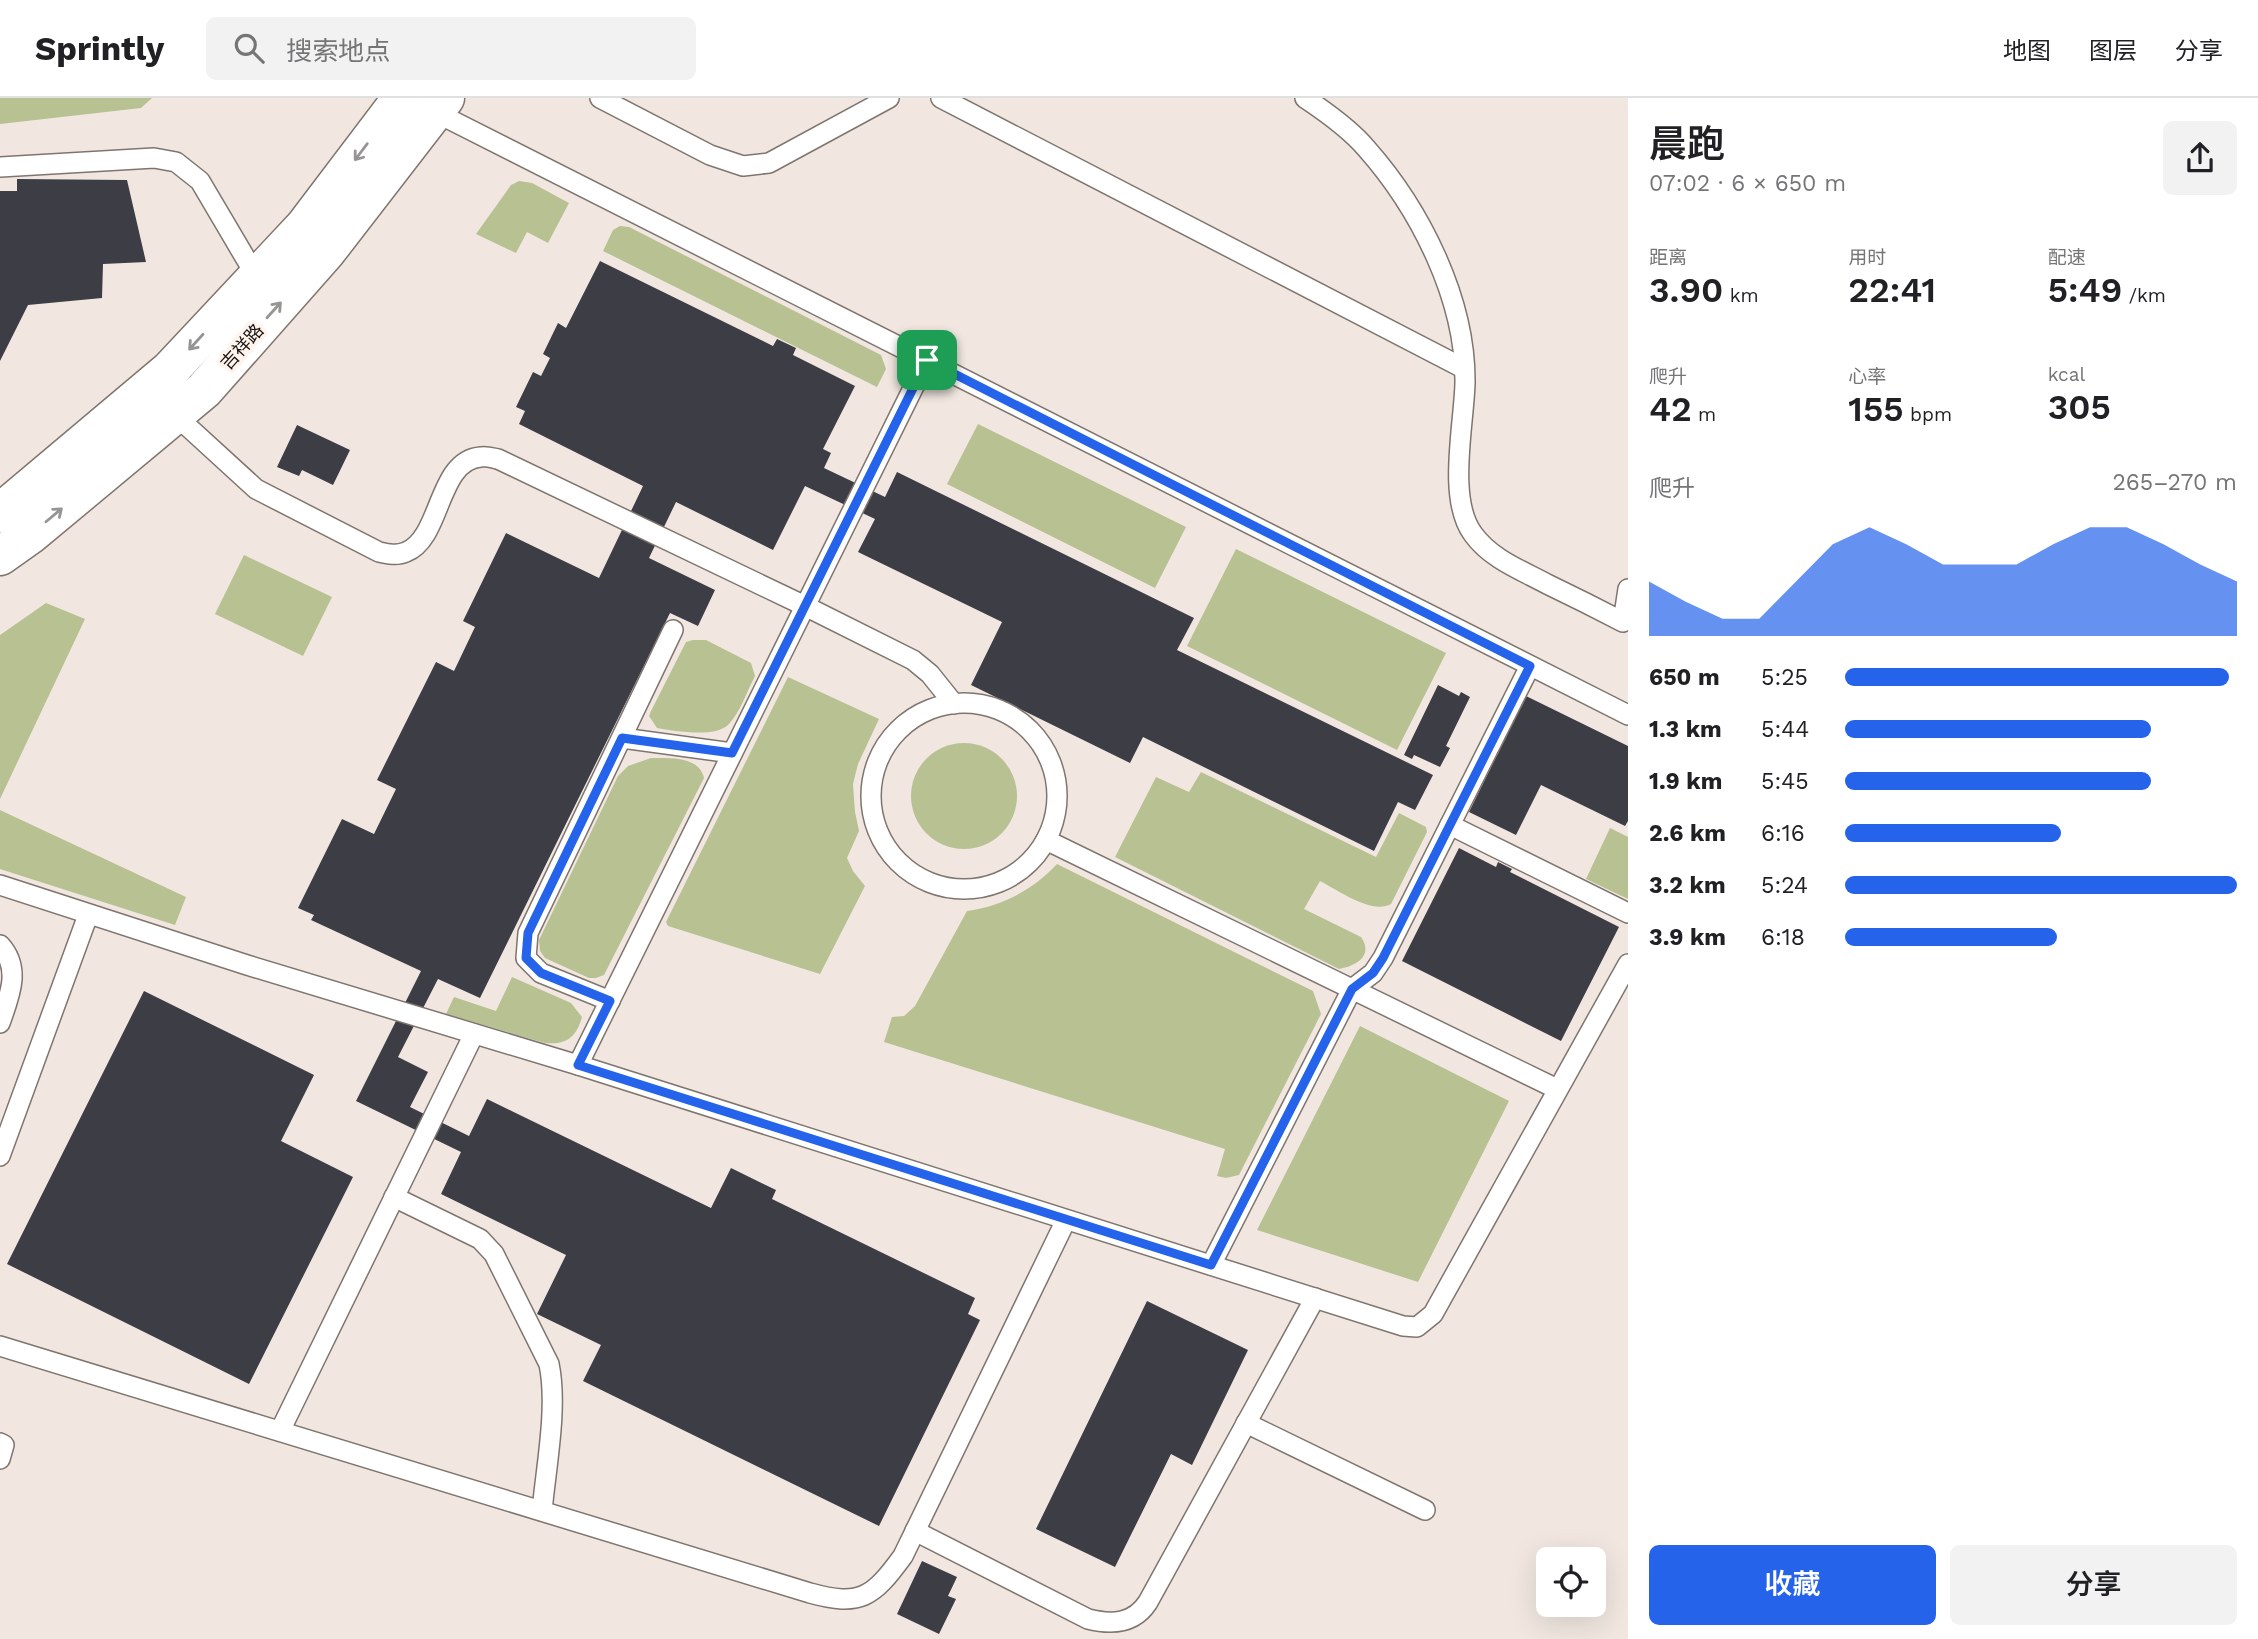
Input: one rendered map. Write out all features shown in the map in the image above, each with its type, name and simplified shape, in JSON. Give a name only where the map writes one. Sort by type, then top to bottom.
[{"type":"main road","points":[[0,513],[170,370],[256,276],[427,103]]},
{"type":"main road","name":"吉祥路","points":[[0,556],[31,534],[204,390],[327,252],[427,103]]},
{"type":"lane","points":[[600,98],[710,155],[743,166],[769,163],[889,98]]},
{"type":"lane","points":[[941,98],[1463,368]]},
{"type":"lane","points":[[1305,98],[1321,108],[1365,146],[1396,186],[1428,237],[1448,286],[1459,333],[1463,368],[1464,400],[1459,474],[1461,506],[1471,532],[1490,552],[1509,564],[1623,622],[1628,589]]},
{"type":"lane","points":[[427,103],[1628,715]]},
{"type":"lane","points":[[0,167],[154,158],[176,162],[200,181],[256,276]]},
{"type":"lane","points":[[578,1065],[927,360]]},
{"type":"lane","points":[[174,414],[256,489],[379,552],[397,555],[408,552],[421,542],[454,472],[468,460],[481,457],[498,459],[913,660],[930,674],[954,704]]},
{"type":"lane","points":[[610,1001],[541,973],[526,958],[528,933],[673,631]]},
{"type":"lane","points":[[1211,1265],[1352,989],[1373,973],[1383,958],[1530,666]]},
{"type":"lane","points":[[954,704],[995,708],[1014,717],[1043,747],[1057,786],[1057,807],[1052,827],[1030,862],[1014,875],[975,889],[954,889],[933,884],[914,875],[884,846],[871,807],[871,786],[884,747],[914,717],[933,708],[954,704]]},
{"type":"lane","points":[[622,738],[732,753]]},
{"type":"lane","points":[[1450,825],[1628,913]]},
{"type":"lane","points":[[1046,840],[1557,1090]]},
{"type":"lane","points":[[0,885],[247,965],[578,1065],[1403,1326],[1417,1327],[1433,1314],[1628,964]]},
{"type":"lane","points":[[0,1156],[88,915]]},
{"type":"lane","points":[[0,945],[12,963],[12,988],[0,1023]]},
{"type":"lane","points":[[280,1431],[474,1034]]},
{"type":"lane","points":[[394,1197],[480,1239],[494,1254],[549,1364],[552,1401],[542,1511]]},
{"type":"lane","points":[[0,1346],[810,1593],[846,1600],[865,1595],[883,1584],[903,1556],[1066,1220]]},
{"type":"lane","points":[[915,1531],[1088,1619],[1102,1622],[1132,1620],[1149,1602],[1315,1298]]},
{"type":"lane","points":[[1246,1423],[1424,1510]]},
{"type":"lane","points":[[0,1443],[5,1445],[0,1459]]},
{"type":"green space","points":[[0,98],[152,98],[141,108],[0,124]]},
{"type":"green space","points":[[519,181],[532,183],[569,203],[548,243],[527,232],[516,253],[476,234],[511,185]]},
{"type":"green space","points":[[620,226],[629,227],[881,355],[886,369],[877,387],[603,251],[613,230]]},
{"type":"green space","points":[[978,424],[1186,527],[1155,588],[947,484]]},
{"type":"green space","points":[[1236,549],[1446,653],[1397,750],[1187,646]]},
{"type":"green space","points":[[244,555],[332,597],[303,656],[215,614]]},
{"type":"green space","points":[[46,603],[85,619],[0,799],[0,635]]},
{"type":"green space","points":[[706,640],[751,663],[755,676],[736,714],[722,729],[694,732],[657,728],[649,716],[651,711],[686,642]]},
{"type":"green space","points":[[788,677],[879,719],[858,764],[853,784],[859,831],[847,858],[865,886],[820,974],[668,926],[666,922]]},
{"type":"green space","points":[[964,743],[984,747],[1001,759],[1013,776],[1017,796],[1013,816],[1001,833],[984,845],[964,849],[944,845],[927,833],[915,816],[911,796],[915,776],[927,759],[944,747]]},
{"type":"green space","points":[[651,758],[690,762],[701,771],[704,778],[604,975],[589,978],[545,958],[540,951],[539,940],[618,776],[628,766]]},
{"type":"green space","points":[[1201,772],[1376,857],[1399,813],[1426,827],[1427,832],[1391,904],[1383,907],[1365,904],[1320,881],[1304,909],[1361,937],[1365,950],[1357,963],[1339,969],[1115,857],[1156,777],[1189,792]]},
{"type":"green space","points":[[0,810],[186,897],[175,925],[0,869]]},
{"type":"green space","points":[[1610,828],[1628,837],[1628,899],[1586,879]]},
{"type":"green space","points":[[1057,864],[1313,991],[1321,1014],[1239,1175],[1226,1178],[1217,1176],[1225,1149],[884,1042],[892,1017],[904,1016],[915,1006],[967,911],[1005,901],[1038,882]]},
{"type":"green space","points":[[512,977],[571,1003],[582,1017],[577,1030],[569,1039],[559,1043],[545,1043],[446,1014],[454,997],[496,1011]]},
{"type":"green space","points":[[1360,1026],[1509,1101],[1418,1282],[1257,1230]]},
{"type":"building","points":[[17,179],[127,180],[146,262],[103,264],[102,298],[28,305],[0,361],[0,191],[17,191]]},
{"type":"building","points":[[600,261],[773,346],[777,339],[796,348],[793,355],[855,386],[823,449],[831,453],[824,468],[885,497],[897,472],[1194,618],[1177,650],[1433,775],[1415,810],[1398,802],[1374,851],[1143,737],[1130,763],[971,685],[1002,622],[858,552],[875,519],[805,486],[773,550],[676,502],[649,558],[715,590],[698,626],[670,613],[480,998],[438,979],[398,1057],[428,1072],[410,1107],[469,1136],[487,1099],[711,1208],[731,1168],[776,1190],[772,1199],[975,1298],[968,1314],[980,1320],[879,1526],[583,1381],[601,1345],[537,1314],[566,1255],[441,1194],[461,1152],[356,1101],[421,971],[311,920],[314,915],[298,908],[342,819],[374,834],[396,789],[377,780],[436,662],[454,671],[475,627],[463,621],[506,533],[599,578],[643,486],[519,424],[525,411],[516,407],[533,372],[541,376],[550,358],[543,354],[558,323],[566,328]]},
{"type":"building","points":[[297,425],[350,450],[333,485],[302,470],[299,476],[277,467]]},
{"type":"building","points":[[1438,685],[1459,696],[1461,692],[1470,697],[1446,746],[1450,748],[1440,767],[1414,755],[1412,759],[1404,755]]},
{"type":"building","points":[[1526,696],[1628,746],[1628,821],[1625,826],[1541,785],[1516,835],[1469,812]]},
{"type":"building","points":[[1459,848],[1496,867],[1498,862],[1512,869],[1510,872],[1619,927],[1561,1041],[1402,961]]},
{"type":"building","points":[[144,991],[314,1075],[281,1141],[353,1177],[249,1384],[7,1264]]},
{"type":"building","points":[[1147,1301],[1248,1350],[1192,1465],[1171,1454],[1115,1567],[1036,1529]]},
{"type":"building","points":[[922,1561],[957,1577],[948,1596],[956,1599],[939,1634],[897,1614]]},
{"type":"route","points":[[927,360],[1530,666],[1383,958],[1373,973],[1352,989],[1211,1265],[578,1065],[610,1001],[541,973],[526,958],[528,933],[622,738],[732,753],[927,360]]}]
